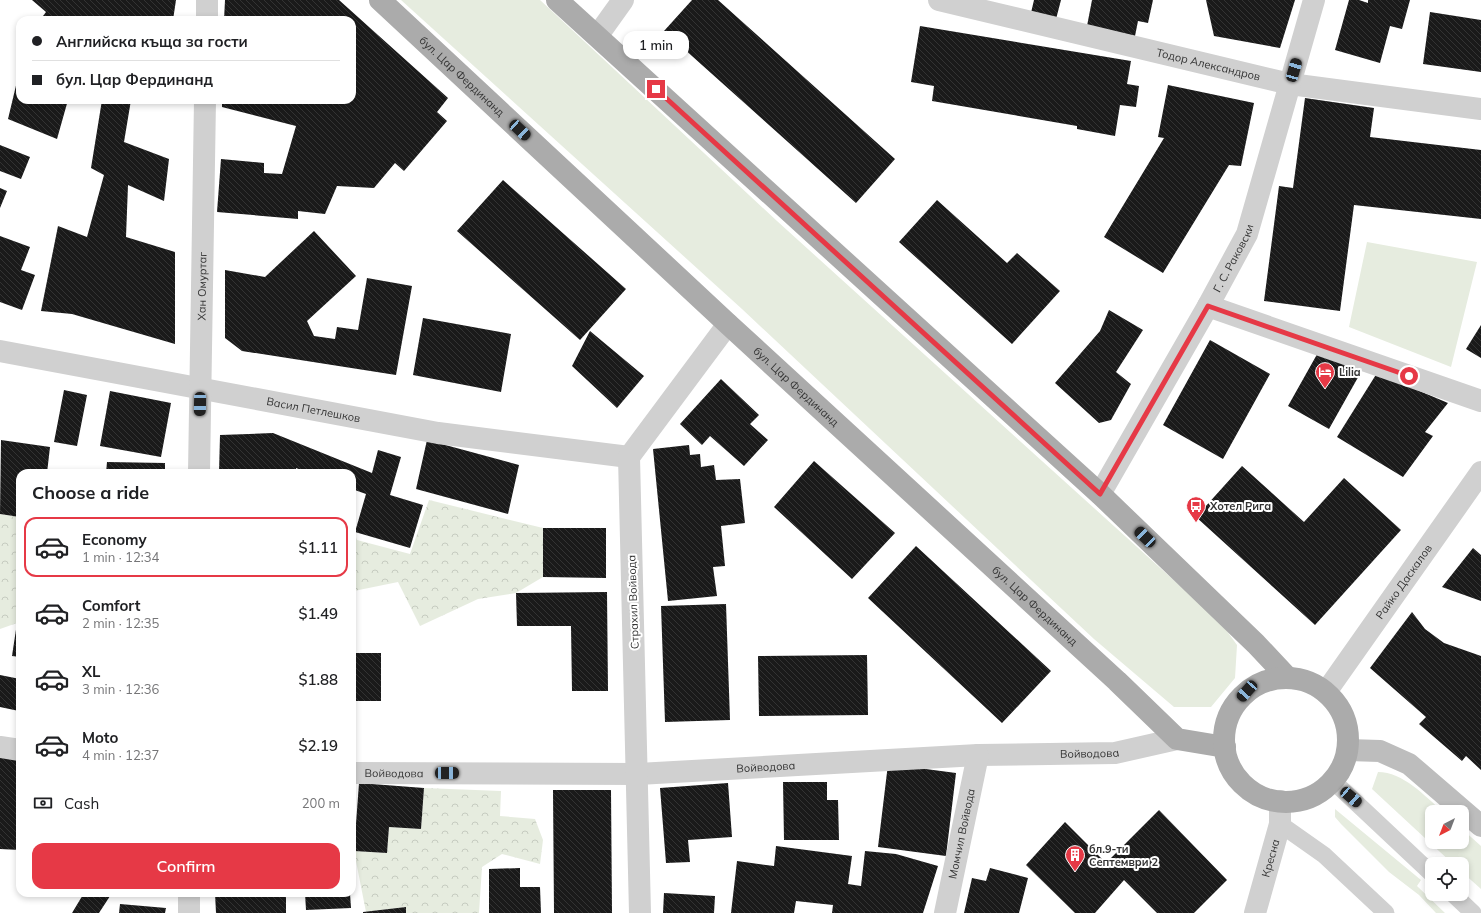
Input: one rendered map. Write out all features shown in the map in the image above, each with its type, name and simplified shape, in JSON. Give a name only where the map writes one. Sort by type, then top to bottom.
[{"type":"main road","name":"бул. Цар Фердинанд","points":[[380,0],[728,324],[1117,681],[1177,739]]},
{"type":"main road","points":[[557,0],[598,35],[1100,494],[1256,644],[1287,677]]},
{"type":"main road","points":[[1287,677],[1308,681],[1326,692],[1337,704],[1345,718],[1348,734],[1348,750],[1333,781],[1317,793],[1300,800],[1280,801],[1260,796],[1243,784],[1231,767],[1225,748],[1225,726],[1233,707],[1247,691],[1266,681],[1287,677]]},
{"type":"main road","points":[[1177,739],[1225,748]]},
{"type":"main road","points":[[1348,750],[1380,752],[1409,764],[1481,826]]},
{"type":"street","points":[[206,16],[207,0]]},
{"type":"street","points":[[598,35],[623,0]]},
{"type":"street","name":"Тодор Александров","points":[[939,0],[1290,84],[1481,109]]},
{"type":"street","name":"Г. С. Раковски","points":[[1100,494],[1208,306],[1247,234],[1314,0]]},
{"type":"street","name":"Хан Омуртаг","points":[[199,469],[205,104]]},
{"type":"street","points":[[1208,306],[1481,401]]},
{"type":"street","points":[[629,457],[728,324]]},
{"type":"street","name":"Васил Петлешков","points":[[0,351],[438,434],[629,457]]},
{"type":"street","name":"Страхил Войвода","points":[[629,457],[638,774],[640,913]]},
{"type":"street","name":"Райко Даскалов","points":[[1326,692],[1481,472]]},
{"type":"street","name":"Войводова","points":[[356,773],[638,774],[978,755],[1115,753],[1177,739]]},
{"type":"street","points":[[0,747],[16,749]]},
{"type":"street","name":"Момчил Войвода","points":[[945,913],[978,755]]},
{"type":"street","name":"Кресна","points":[[1255,913],[1280,824],[1280,801]]},
{"type":"street","points":[[189,897],[189,913]]},
{"type":"lane","points":[[1333,781],[1425,867]]},
{"type":"lane","points":[[1280,824],[1324,855],[1386,913]]},
{"type":"lane","points":[[1460,901],[1473,913]]},
{"type":"green space","points":[[401,0],[540,0],[777,221],[1221,623],[1237,645],[1235,678],[1211,707],[1174,707],[1094,639],[742,309]]},
{"type":"green space","points":[[1367,242],[1477,262],[1451,367],[1349,327]]},
{"type":"green space","points":[[429,500],[543,528],[543,577],[516,593],[478,599],[420,626],[398,582],[356,591],[356,537],[357,540],[410,554]]},
{"type":"green space","points":[[0,514],[16,516],[16,623],[0,629]]},
{"type":"green space","points":[[1378,772],[1387,773],[1405,780],[1435,805],[1425,805],[1425,838],[1372,789]]},
{"type":"green space","points":[[424,788],[501,791],[500,816],[535,819],[543,840],[540,864],[502,854],[482,867],[479,913],[406,913],[405,907],[366,912],[356,861],[356,851],[387,853],[389,827],[421,829]]},
{"type":"green space","points":[[1335,809],[1421,880],[1417,886],[1425,894],[1425,901],[1433,901],[1445,913],[1436,913],[1419,895],[1389,872],[1335,817]]},
{"type":"green space","points":[[1469,835],[1481,846],[1481,889],[1469,878],[1469,857],[1445,857],[1437,849],[1469,849]]},
{"type":"building","points":[[32,0],[176,0],[174,16],[43,16],[46,12]]},
{"type":"building","points":[[225,0],[339,0],[448,98],[437,112],[447,121],[404,171],[395,163],[374,188],[337,186],[325,214],[298,211],[298,219],[217,212],[221,159],[264,163],[264,173],[282,174],[296,126],[222,107],[222,104],[356,104],[356,16],[224,16]]},
{"type":"building","points":[[692,0],[718,0],[895,159],[856,203],[664,31]]},
{"type":"building","points":[[1034,0],[1061,0],[1055,23],[1030,17]]},
{"type":"building","points":[[1092,0],[1153,0],[1148,23],[1138,21],[1135,36],[1087,26]]},
{"type":"building","points":[[1206,0],[1295,0],[1280,48],[1214,36]]},
{"type":"building","points":[[1349,0],[1359,0],[1368,3],[1368,0],[1410,0],[1402,29],[1390,26],[1380,63],[1335,50]]},
{"type":"building","points":[[1430,12],[1481,20],[1481,72],[1423,64]]},
{"type":"building","points":[[920,26],[1131,61],[1127,84],[1139,86],[1136,107],[1120,105],[1115,136],[1077,129],[1077,126],[932,101],[934,86],[911,82]]},
{"type":"building","points":[[1168,85],[1254,103],[1241,166],[1229,165],[1163,273],[1104,237],[1164,138],[1158,137]]},
{"type":"building","points":[[16,86],[16,104],[67,104],[57,139],[8,119]]},
{"type":"building","points":[[1305,98],[1374,108],[1370,137],[1481,150],[1481,219],[1354,205],[1340,311],[1264,301],[1279,186],[1293,188]]},
{"type":"building","points":[[101,104],[130,104],[124,142],[169,159],[164,201],[128,185],[126,237],[175,252],[175,344],[72,314],[41,311],[58,226],[87,237],[104,175],[91,168]]},
{"type":"building","points":[[0,145],[30,157],[21,179],[0,171]]},
{"type":"building","points":[[503,180],[626,289],[580,340],[457,231]]},
{"type":"building","points":[[0,188],[7,191],[0,208]]},
{"type":"building","points":[[937,200],[1007,263],[1017,253],[1060,291],[1012,344],[899,242]]},
{"type":"building","points":[[314,231],[356,276],[307,321],[314,336],[335,339],[337,327],[358,330],[367,278],[412,286],[396,375],[242,351],[225,338],[225,270],[265,277]]},
{"type":"building","points":[[0,236],[30,247],[21,270],[35,275],[22,310],[0,302]]},
{"type":"building","points":[[1109,310],[1143,330],[1116,372],[1131,384],[1111,420],[1099,423],[1055,383],[1100,331]]},
{"type":"building","points":[[423,318],[511,334],[501,392],[413,375]]},
{"type":"building","points":[[1481,325],[1481,358],[1466,349]]},
{"type":"building","points":[[590,331],[644,376],[617,408],[572,366]]},
{"type":"building","points":[[1210,340],[1270,374],[1223,459],[1163,425]]},
{"type":"building","name":"Lilia","points":[[1320,349],[1361,372],[1329,429],[1288,406]]},
{"type":"building","points":[[1377,373],[1448,403],[1425,432],[1433,436],[1403,477],[1337,437]]},
{"type":"building","points":[[721,379],[759,415],[750,424],[768,440],[744,466],[710,436],[702,445],[680,424]]},
{"type":"building","points":[[64,390],[87,395],[77,446],[54,442]]},
{"type":"building","points":[[110,391],[171,403],[161,457],[100,446]]},
{"type":"building","points":[[273,433],[372,473],[378,450],[401,457],[390,495],[423,505],[410,548],[356,532],[366,494],[356,490],[356,469],[219,469],[220,435]]},
{"type":"building","points":[[1,440],[50,447],[47,469],[16,469],[16,516],[0,514]]},
{"type":"building","points":[[427,440],[519,465],[508,514],[416,489]]},
{"type":"building","points":[[689,445],[690,455],[700,454],[701,467],[714,465],[716,480],[740,479],[745,523],[721,526],[725,566],[713,567],[717,596],[668,601],[653,449]]},
{"type":"building","points":[[814,461],[895,533],[852,579],[774,507]]},
{"type":"building","points":[[107,462],[165,463],[165,469],[106,469]]},
{"type":"building","points":[[1242,466],[1304,522],[1344,478],[1401,530],[1315,625],[1196,517]]},
{"type":"building","points":[[543,528],[606,528],[606,578],[543,577]]},
{"type":"building","points":[[916,546],[1051,671],[1002,723],[868,598]]},
{"type":"building","points":[[1473,548],[1481,555],[1481,601],[1442,587]]},
{"type":"building","points":[[607,592],[608,691],[572,691],[571,626],[517,626],[516,593]]},
{"type":"building","points":[[726,604],[730,720],[665,722],[661,606]]},
{"type":"building","points":[[1412,612],[1425,629],[1444,643],[1481,656],[1481,770],[1466,756],[1462,761],[1419,724],[1426,717],[1370,668]]},
{"type":"building","points":[[16,630],[16,656],[12,656]]},
{"type":"building","points":[[356,653],[381,653],[381,701],[356,701]]},
{"type":"building","points":[[867,655],[868,715],[759,716],[758,656]]},
{"type":"building","points":[[0,675],[16,678],[16,710],[0,707]]},
{"type":"building","points":[[0,755],[16,757],[16,850],[0,849]]},
{"type":"building","points":[[888,764],[956,773],[946,856],[878,847]]},
{"type":"building","points":[[783,782],[827,782],[827,800],[838,800],[839,840],[784,840]]},
{"type":"building","points":[[359,783],[424,788],[421,829],[389,827],[387,853],[356,851],[356,824]]},
{"type":"building","points":[[728,783],[732,837],[688,840],[690,862],[666,863],[660,788]]},
{"type":"building","points":[[553,790],[611,790],[612,913],[554,913]]},
{"type":"building","points":[[1159,810],[1227,880],[1194,913],[1157,913],[1124,880],[1095,913],[1075,913],[1026,865],[1065,822],[1106,863]]},
{"type":"building","points":[[776,846],[852,856],[848,884],[861,886],[865,851],[896,854],[938,866],[923,913],[832,913],[833,905],[796,901],[794,913],[731,913],[737,861],[774,866]]},
{"type":"building","points":[[520,868],[520,887],[540,887],[541,913],[489,913],[489,869]]},
{"type":"building","points":[[990,868],[1028,878],[1019,913],[964,913],[972,878],[986,881]]},
{"type":"building","points":[[664,893],[715,896],[714,913],[663,913]]},
{"type":"building","points":[[82,897],[109,897],[99,913],[72,913]]},
{"type":"building","points":[[215,897],[286,897],[286,913],[216,913]]},
{"type":"building","points":[[305,897],[350,897],[351,908],[306,910]]},
{"type":"building","points":[[120,904],[166,908],[165,913],[119,913]]},
{"type":"building","points":[[406,907],[406,913],[363,913],[363,912]]},
{"type":"place","name":"Lilia","points":[[1325,389]]},
{"type":"place","name":"Хотел Рига","points":[[1196,523]]},
{"type":"place","name":"бл.9-ти Септември 2","points":[[1075,872]]},
{"type":"route","points":[[656,89],[1100,494],[1208,306],[1409,376]]}]
